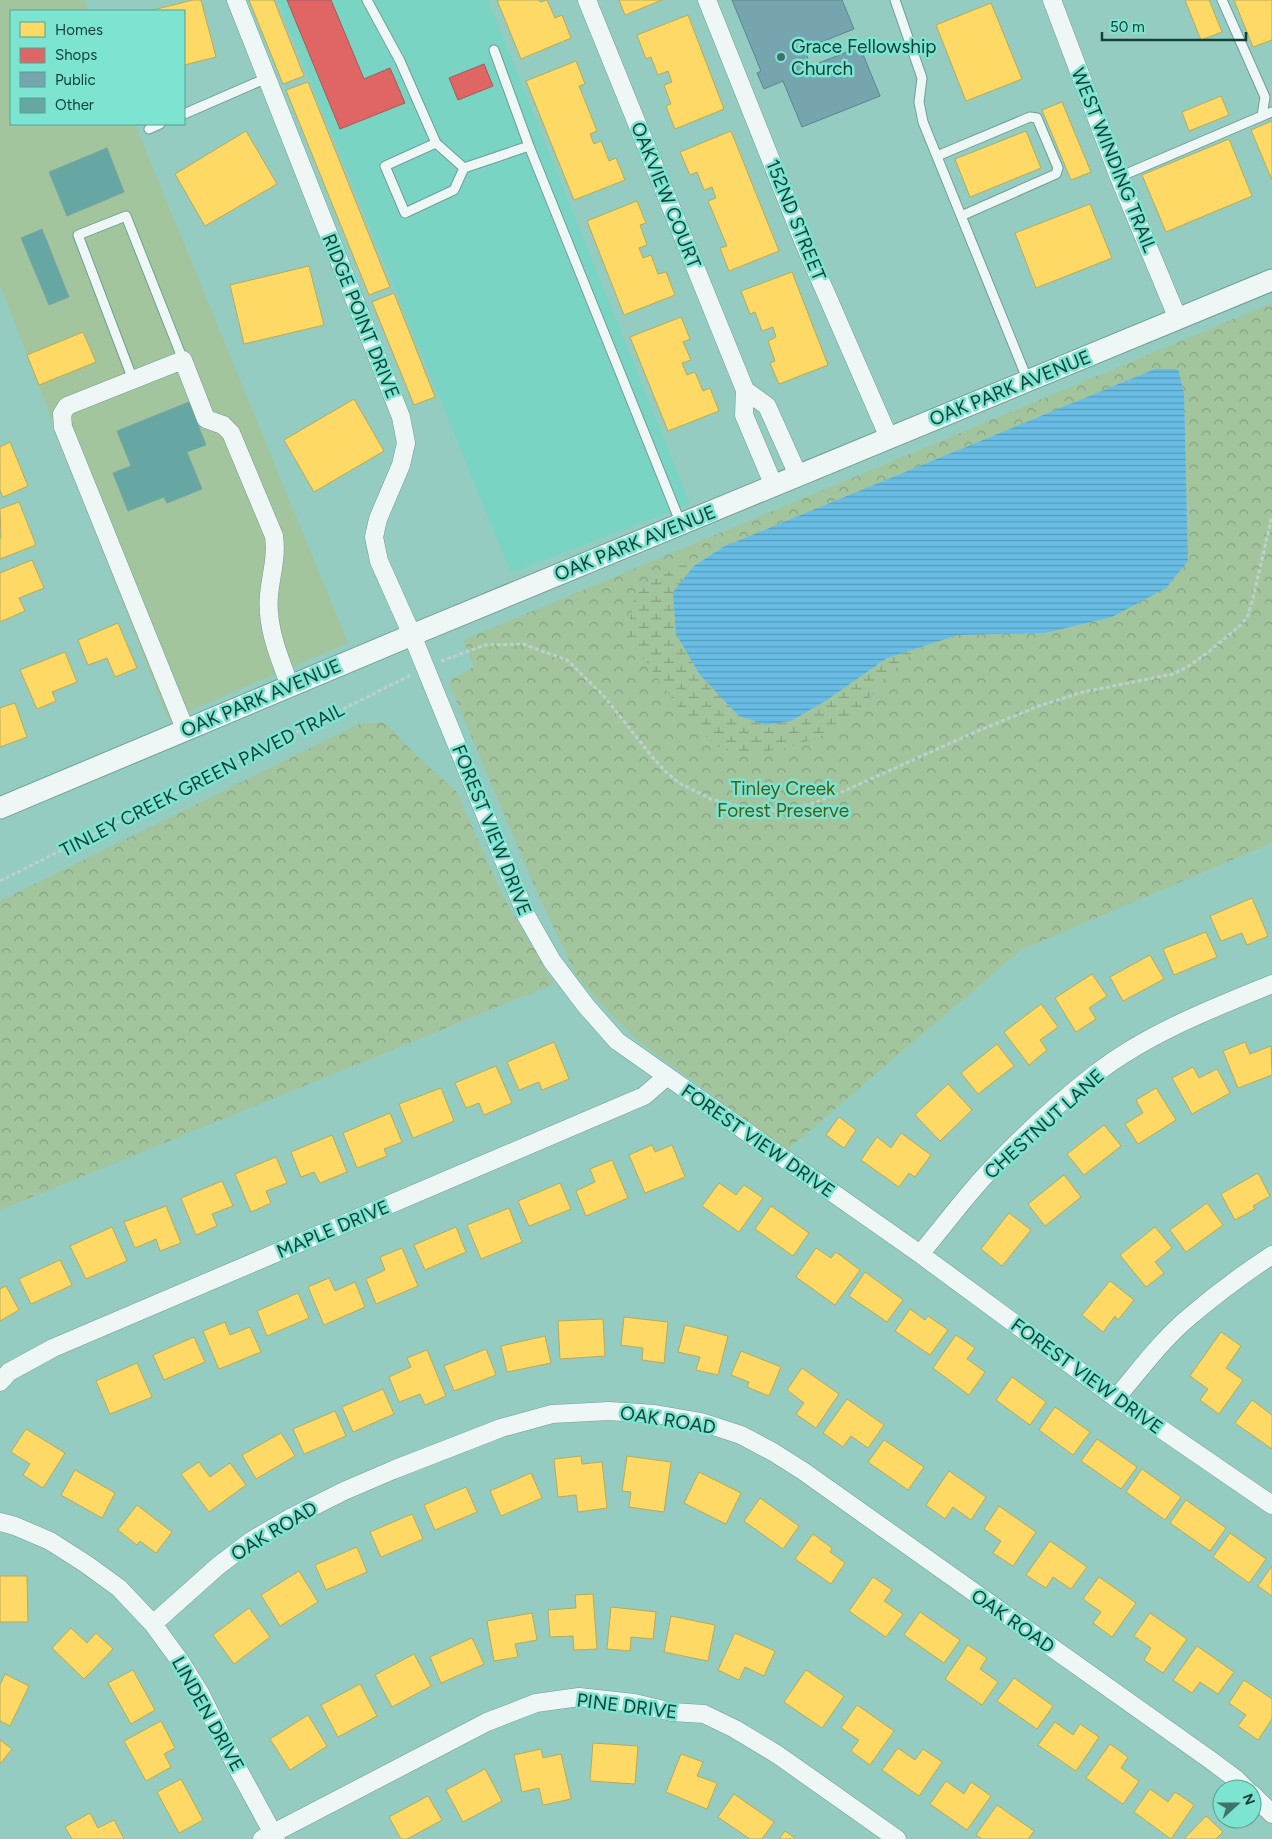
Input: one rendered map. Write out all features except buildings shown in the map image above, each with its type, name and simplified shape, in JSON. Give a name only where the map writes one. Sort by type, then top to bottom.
[{"type":"street","name":"RIDGE POINT DRIVE","points":[[236,0],[401,417],[406,444],[401,465],[378,519],[374,537],[379,561],[412,635]]},
{"type":"street","name":"OAKVIEW COURT","points":[[587,0],[745,390],[744,415],[774,486]]},
{"type":"street","name":"152ND STREET","points":[[707,0],[804,243],[889,438]]},
{"type":"street","name":"WEST WINDING TRAIL","points":[[1052,0],[1119,177],[1178,319]]},
{"type":"street","name":"OAK PARK AVENUE","points":[[0,808],[185,729],[1272,280]]},
{"type":"street","points":[[185,729],[63,426],[62,414],[67,406],[183,360],[206,419],[223,425],[231,433],[274,536],[275,547],[269,595],[270,616],[276,650],[290,686]]},
{"type":"street","points":[[745,390],[767,406],[798,475]]},
{"type":"street","name":"FOREST VIEW DRIVE","points":[[412,635],[527,916],[552,960],[586,1006],[617,1041],[920,1254],[1116,1398],[1272,1506]]},
{"type":"street","name":"CHESTNUT LANE","points":[[920,1254],[995,1165],[1095,1074],[1174,1025],[1272,984]]},
{"type":"street","name":"MAPLE DRIVE","points":[[0,1382],[9,1372],[53,1348],[644,1096],[666,1076]]},
{"type":"street","points":[[1116,1398],[1158,1348],[1188,1318],[1272,1255]]},
{"type":"street","name":"OAK ROAD","points":[[153,1624],[218,1566],[251,1541],[290,1518],[344,1491],[393,1470],[501,1428],[552,1414],[609,1411],[655,1414],[700,1422],[741,1435],[773,1452],[803,1471],[1236,1779]]},
{"type":"street","name":"LINDEN DRIVE","points":[[0,1522],[15,1526],[50,1541],[86,1564],[119,1588],[153,1624],[180,1660],[200,1693],[270,1837]]},
{"type":"street","name":"PINE DRIVE","points":[[270,1837],[486,1722],[536,1703],[579,1697],[634,1703],[672,1712],[704,1714],[735,1729],[778,1755],[897,1839]]},
{"type":"street","points":[[1262,1804],[1272,1814]]},
{"type":"lane","points":[[367,0],[400,61],[436,143],[464,168]]},
{"type":"lane","points":[[895,0],[922,78],[919,102],[923,122],[1028,381]]},
{"type":"lane","points":[[1222,0],[1265,97],[1262,116]]},
{"type":"lane","points":[[494,50],[529,146],[681,524]]},
{"type":"lane","points":[[185,114],[267,78]]},
{"type":"lane","points":[[1119,177],[1272,112]]},
{"type":"lane","points":[[937,156],[1030,117],[1037,118],[1058,168],[1056,174],[961,216]]},
{"type":"lane","points":[[148,129],[158,125]]},
{"type":"lane","points":[[436,143],[385,166],[405,213],[454,190],[464,168],[529,146]]},
{"type":"lane","points":[[133,380],[78,235],[126,216],[183,360]]},
{"type":"path","points":[[444,660],[485,645],[523,644],[567,660],[603,695],[654,759],[680,783],[711,799],[729,805],[764,811],[789,810],[824,800],[967,735],[1039,706],[1083,692],[1172,674],[1187,667],[1242,624],[1248,615],[1272,516]]},
{"type":"path","name":"TINLEY CREEK GREEN PAVED TRAIL","points":[[0,881],[405,678]]},
{"type":"shaded area","points":[[277,0],[488,0],[690,504],[511,573]]},
{"type":"green space","points":[[0,0],[84,0],[88,10],[10,10],[10,125],[135,125],[348,643],[168,720],[0,285]]},
{"type":"green space","name":"Tinley Creek Forest Preserve","points":[[1272,303],[1272,843],[1021,950],[787,1150],[637,1040],[605,1009],[576,975],[537,892],[448,681],[474,667],[463,640]],"holes":[[[1155,369],[1178,370],[1184,393],[1188,560],[1112,617],[1045,633],[958,635],[918,648],[881,681],[861,709],[635,595],[661,575],[723,547]]]},
{"type":"green space","points":[[723,547],[694,566],[791,721],[827,700],[887,658],[918,648],[881,681],[861,709],[824,735],[788,748],[749,754],[715,746],[681,711],[627,635],[635,595],[661,575]]},
{"type":"green space","points":[[384,722],[416,755],[456,791],[503,896],[554,984],[0,1210],[0,901],[359,724]]},
{"type":"water","points":[[1155,369],[1178,369],[1184,393],[1188,561],[1166,588],[1112,617],[1045,633],[958,635],[887,658],[827,700],[791,721],[766,725],[739,716],[700,675],[676,634],[673,592],[694,566],[723,547]]},
{"type":"place","name":"Grace Fellowship Church","points":[[781,57]]}]
